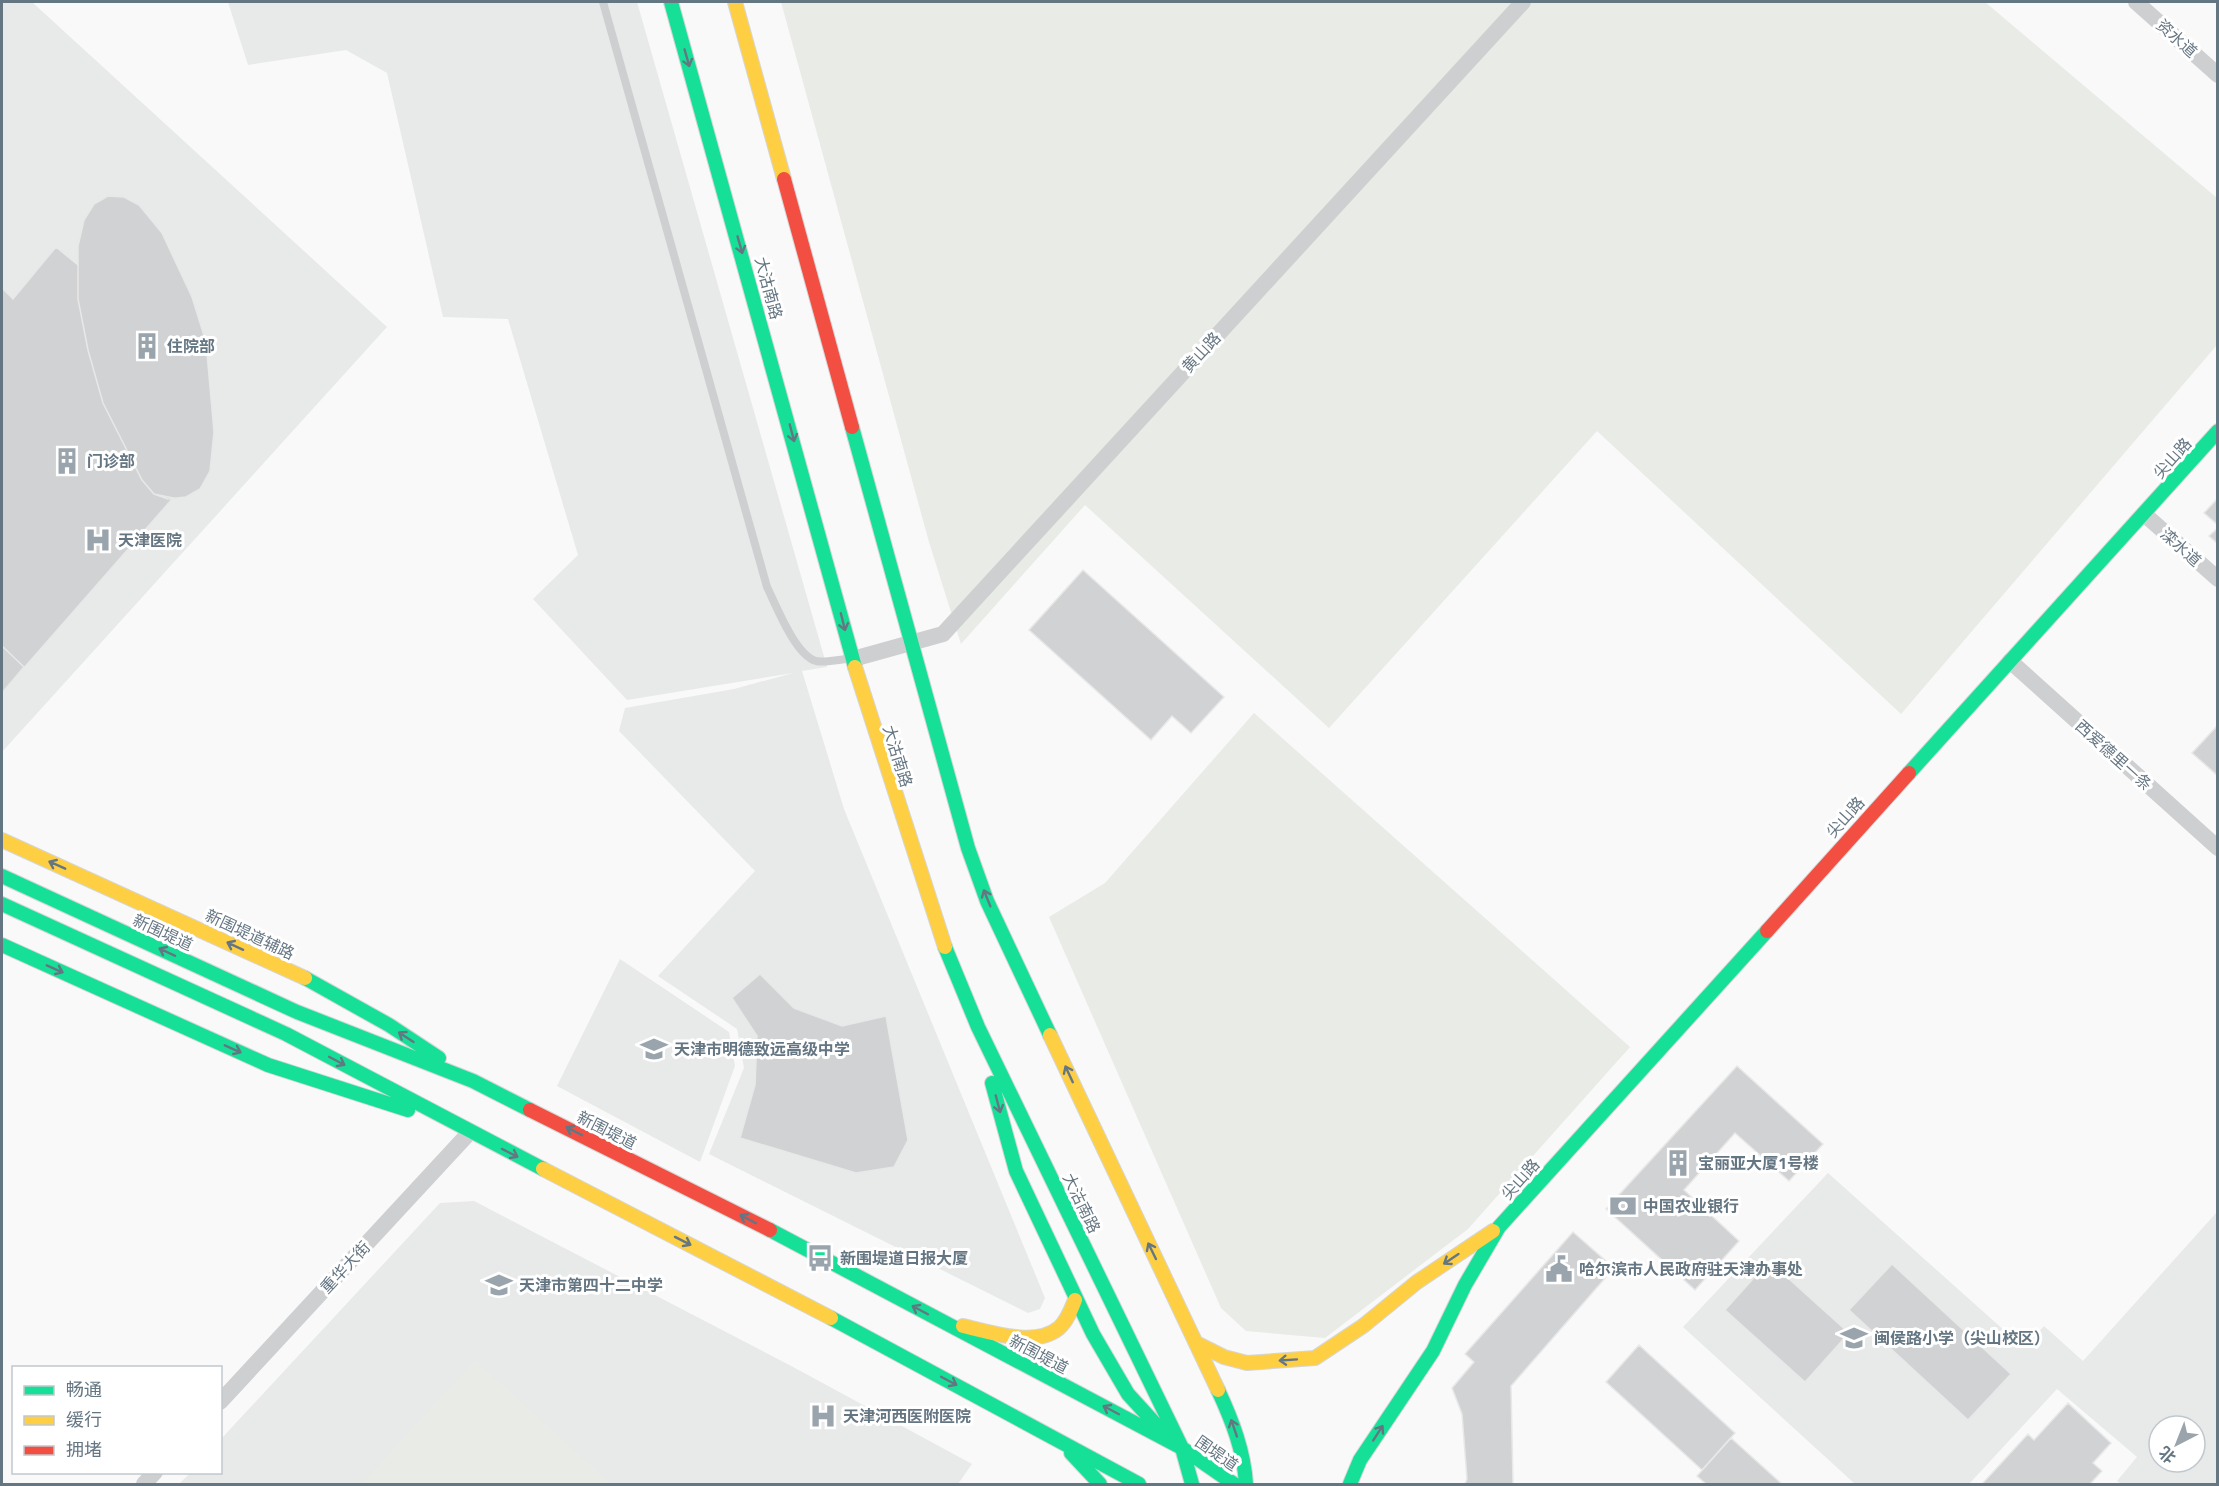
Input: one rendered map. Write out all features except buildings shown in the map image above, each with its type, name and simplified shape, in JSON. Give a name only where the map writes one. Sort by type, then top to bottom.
[{"type":"main road","name":"大沽南路","points":[[671,2],[853,658],[904,832],[941,939],[978,1027],[1182,1448],[1192,1485]]},
{"type":"main road","points":[[735,2],[909,645],[953,801],[987,901],[1230,1416],[1245,1464],[1246,1485]]},
{"type":"main road","name":"尖山路","points":[[1350,1485],[1360,1460],[1433,1350],[1465,1285],[1499,1227],[2217,431]]},
{"type":"main road","name":"新围堤道辅路","points":[[2,840],[312,981],[389,1025],[473,1081]]},
{"type":"main road","name":"新围堤道","points":[[2,876],[297,1012],[473,1081],[727,1208],[1182,1448]]},
{"type":"main road","points":[[2,904],[286,1034],[453,1124],[783,1292],[1139,1485]]},
{"type":"main road","points":[[2,945],[268,1065],[453,1124]]},
{"type":"main road","points":[[978,1027],[1015,1170],[1057,1255],[1075,1300],[1116,1380],[1137,1409],[1182,1448]]},
{"type":"main road","name":"尖山路","points":[[1196,1343],[1224,1358],[1247,1363],[1315,1358],[1363,1326],[1417,1282],[1499,1227]]},
{"type":"main road","points":[[943,1322],[1004,1334],[1038,1337],[1058,1330],[1069,1316],[1075,1300]]},
{"type":"main road","points":[[1058,1440],[1100,1485]]},
{"type":"main road","name":"围堤道","points":[[1182,1448],[1234,1485]]},
{"type":"street","name":"黄山路","points":[[853,658],[909,645],[943,634],[1523,2]]},
{"type":"street","name":"资水道","points":[[2136,2],[2217,75]]},
{"type":"street","name":"滦水道","points":[[2144,514],[2217,579]]},
{"type":"street","name":"西爱德里一条","points":[[2010,661],[2217,848]]},
{"type":"street","name":"重华大街","points":[[222,1400],[470,1132]]},
{"type":"lane","points":[[603,2],[767,587],[786,626],[802,651],[816,661],[853,658]]},
{"type":"shaded area","name":"天津医院","points":[[2,2],[32,2],[387,327],[2,752]]},
{"type":"shaded area","points":[[228,2],[637,2],[827,667],[802,671],[844,809],[1045,1298],[1040,1309],[1028,1313],[709,1154],[744,1068],[737,1029],[658,976],[755,871],[619,731],[625,708],[734,689],[793,673],[627,700],[533,599],[578,555],[508,319],[443,317],[387,73],[346,50],[248,65]]},
{"type":"shaded area","points":[[781,2],[1985,2],[2217,198],[2217,345],[1901,714],[1597,431],[1329,728],[1085,505],[961,644],[929,542]]},
{"type":"shaded area","points":[[1254,713],[1630,1047],[1468,1229],[1325,1338],[1246,1331],[1221,1308],[1049,917],[1105,883]]},
{"type":"shaded area","name":"天津市明德致远高级中学","points":[[620,959],[729,1032],[735,1066],[700,1162],[557,1086]]},
{"type":"shaded area","name":"闽侯路小学（尖山校区）","points":[[1828,1173],[2024,1348],[2044,1326],[2083,1361],[2217,1212],[2217,1484],[2121,1484],[2117,1481],[2137,1457],[2057,1389],[1969,1484],[1855,1484],[1683,1327]]},
{"type":"shaded area","name":"天津市第四十二中学","points":[[474,1201],[795,1368],[972,1464],[958,1484],[179,1484],[189,1474],[222,1474],[222,1438],[440,1203]]},
{"type":"shaded area","points":[[475,1360],[611,1484],[361,1484]]},
{"type":"traffic: fast","points":[[671,2],[855,667]]},
{"type":"traffic: fast","points":[[852,427],[968,848],[987,901],[1050,1035]]},
{"type":"traffic: fast","points":[[1909,773],[2218,431]]},
{"type":"traffic: fast","points":[[2,876],[297,1012],[473,1081],[530,1110]]},
{"type":"traffic: fast","points":[[2,904],[286,1034],[543,1169]]},
{"type":"traffic: fast","points":[[1350,1484],[1360,1460],[1433,1351],[1465,1285],[1499,1227],[1767,931]]},
{"type":"traffic: fast","points":[[2,945],[268,1065],[408,1110]]},
{"type":"traffic: fast","points":[[945,947],[978,1027],[1182,1448],[1192,1484]]},
{"type":"traffic: fast","points":[[305,978],[389,1025],[439,1058]]},
{"type":"traffic: fast","points":[[992,1083],[1016,1171],[1093,1334],[1128,1394],[1160,1429]]},
{"type":"traffic: fast","points":[[770,1230],[1182,1448],[1234,1484]]},
{"type":"traffic: fast","points":[[831,1318],[1139,1484]]},
{"type":"traffic: fast","points":[[1218,1390],[1236,1436],[1243,1460],[1246,1484]]},
{"type":"traffic: fast","points":[[1071,1453],[1100,1484]]},
{"type":"traffic: slow","points":[[735,2],[784,179]]},
{"type":"traffic: slow","points":[[855,667],[945,947]]},
{"type":"traffic: slow","points":[[2,840],[305,978]]},
{"type":"traffic: slow","points":[[1050,1035],[1218,1390]]},
{"type":"traffic: slow","points":[[543,1169],[831,1318]]},
{"type":"traffic: slow","points":[[1196,1343],[1224,1357],[1247,1363],[1315,1358],[1363,1326],[1417,1282],[1493,1231]]},
{"type":"traffic: slow","points":[[963,1326],[1012,1337],[1038,1337],[1059,1328],[1067,1319],[1075,1300]]},
{"type":"traffic: jam","points":[[784,179],[852,427]]},
{"type":"traffic: jam","points":[[1767,931],[1909,773]]},
{"type":"traffic: jam","points":[[530,1110],[770,1230]]},
{"type":"place","name":"住院部","points":[[147,346]]},
{"type":"place","name":"门诊部","points":[[67,461]]},
{"type":"place","name":"天津医院","points":[[98,540]]},
{"type":"place","name":"天津市明德致远高级中学","points":[[654,1049]]},
{"type":"place","name":"宝丽亚大厦1号楼","points":[[1678,1163]]},
{"type":"place","name":"中国农业银行","points":[[1623,1206]]},
{"type":"place","name":"新围堤道日报大厦","points":[[820,1258]]},
{"type":"place","name":"哈尔滨市人民政府驻天津办事处","points":[[1559,1269]]},
{"type":"place","name":"天津市第四十二中学","points":[[499,1285]]},
{"type":"place","name":"闽侯路小学（尖山校区）","points":[[1854,1338]]},
{"type":"place","name":"天津河西医附医院","points":[[823,1416]]}]
